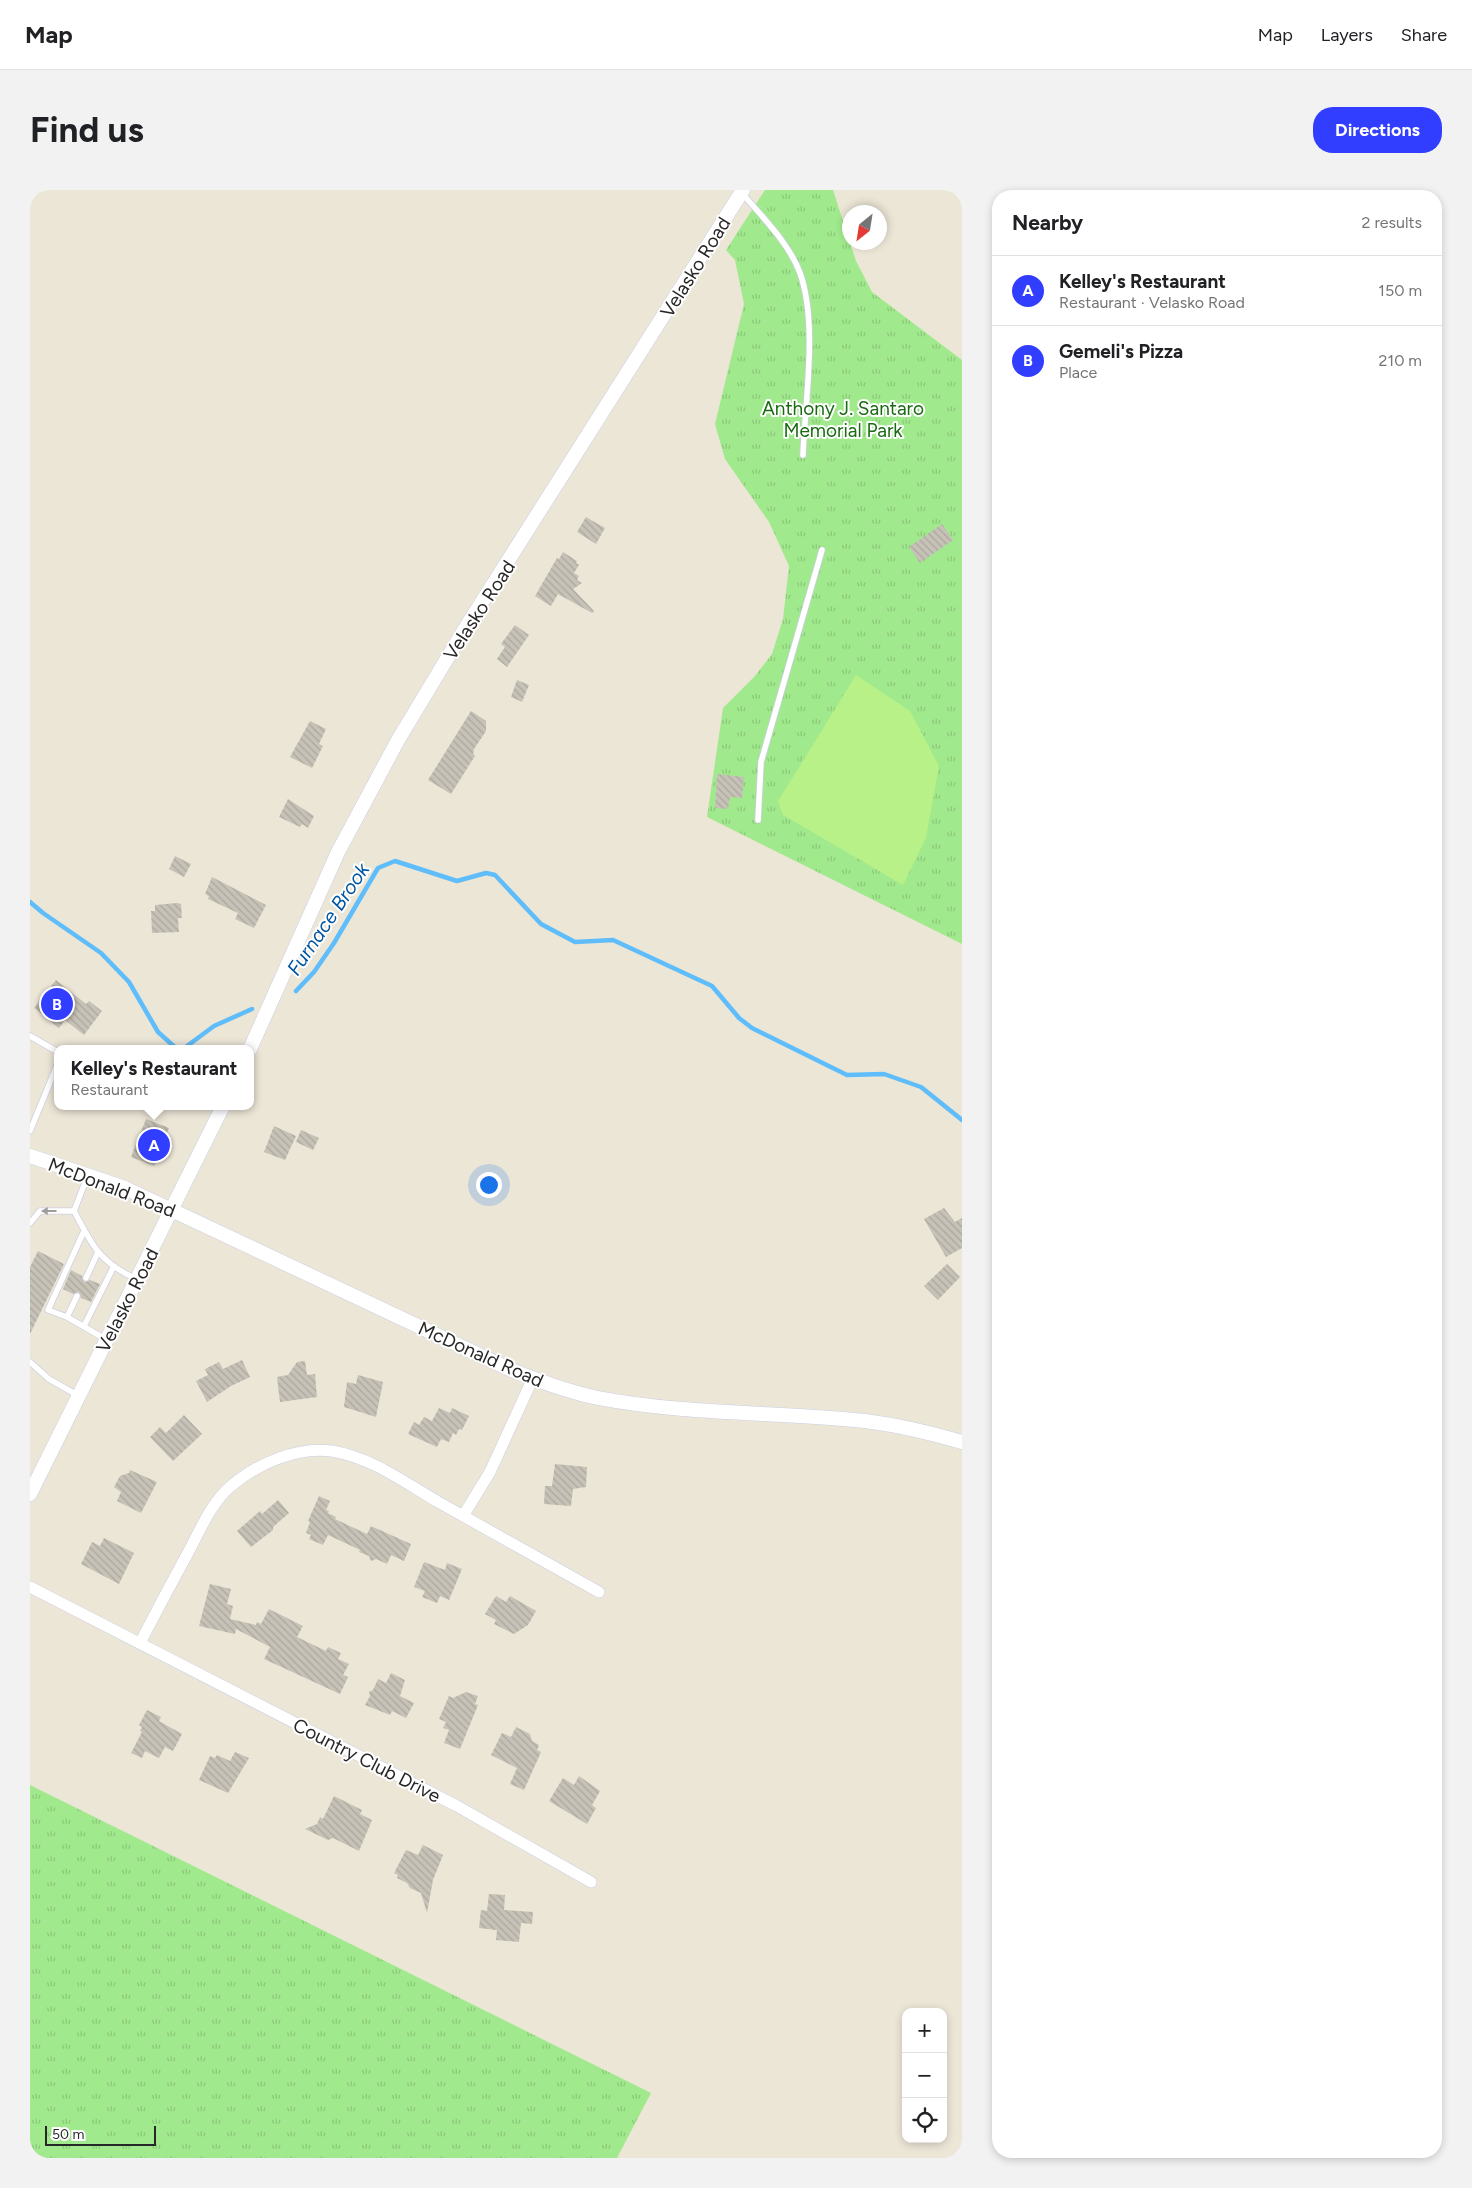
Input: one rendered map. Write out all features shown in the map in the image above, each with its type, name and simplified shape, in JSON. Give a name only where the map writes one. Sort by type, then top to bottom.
[{"type":"street","name":"Velasko Road","points":[[252,1045],[338,852],[398,740],[466,627],[742,191]]},
{"type":"street","name":"Velasko Road","points":[[30,1494],[173,1210],[220,1110]]},
{"type":"street","name":"McDonald Road","points":[[30,1156],[125,1188],[502,1366],[532,1378],[596,1398],[635,1404],[856,1420],[900,1426],[962,1442]]},
{"type":"street","points":[[464,1516],[490,1472],[532,1378]]},
{"type":"street","points":[[140,1643],[210,1511],[230,1487],[247,1474],[278,1458],[306,1452],[323,1451],[359,1458],[386,1470],[599,1592]]},
{"type":"street","name":"Country Club Drive","points":[[30,1587],[457,1806],[592,1882]]},
{"type":"lane","points":[[742,191],[787,249],[800,272],[809,313],[803,455]]},
{"type":"lane","points":[[758,820],[760,762],[822,550]]},
{"type":"lane","points":[[30,1036],[54,1050]]},
{"type":"lane","points":[[30,1131],[54,1073]]},
{"type":"lane","points":[[88,1175],[74,1211],[98,1252],[113,1268],[138,1280]]},
{"type":"lane","points":[[30,1223],[40,1211],[74,1211]]},
{"type":"lane","points":[[41,1313],[48,1310],[84,1231]]},
{"type":"lane","points":[[86,1278],[98,1252]]},
{"type":"lane","points":[[84,1326],[113,1268]]},
{"type":"lane","points":[[67,1317],[77,1296]]},
{"type":"lane","points":[[48,1310],[67,1317],[107,1340]]},
{"type":"lane","points":[[30,1362],[49,1379],[79,1396]]},
{"type":"green space","name":"Anthony J. Santaro Memorial Park","points":[[765,190],[833,190],[842,218],[842,250],[852,250],[872,292],[962,360],[962,944],[707,817],[723,708],[755,676],[772,654],[783,619],[789,566],[769,522],[725,459],[715,424],[744,304],[735,260],[726,250]]},
{"type":"green space","points":[[856,675],[910,711],[939,766],[926,838],[903,885],[783,815],[778,801]]},
{"type":"green space","points":[[30,1785],[651,2093],[617,2158],[30,2158]]},
{"type":"building","points":[[586,517],[605,528],[596,544],[577,532]]},
{"type":"building","points":[[942,524],[953,540],[920,563],[909,547]]},
{"type":"building","points":[[563,552],[577,561],[576,563],[579,565],[574,573],[579,576],[577,580],[582,583],[573,589],[594,611],[592,613],[558,594],[551,606],[535,596],[557,558],[559,559]]},
{"type":"building","points":[[515,625],[529,635],[507,667],[497,659],[505,647],[501,644]]},
{"type":"building","points":[[517,680],[529,685],[522,702],[511,697]]},
{"type":"building","points":[[471,711],[486,721],[486,731],[474,749],[473,754],[475,756],[451,794],[428,780]]},
{"type":"building","points":[[310,721],[326,729],[319,744],[323,746],[312,768],[290,757]]},
{"type":"building","points":[[717,774],[744,777],[742,798],[730,797],[728,809],[715,808]]},
{"type":"building","points":[[288,799],[314,816],[308,828],[302,824],[300,827],[279,817]]},
{"type":"building","points":[[175,856],[191,864],[184,877],[169,869]]},
{"type":"building","points":[[212,877],[266,905],[254,928],[235,919],[238,913],[208,899],[209,896],[205,894]]},
{"type":"building","points":[[181,904],[182,918],[178,918],[179,932],[152,933],[151,911],[155,911],[155,905]]},
{"type":"building","points":[[56,980],[86,1004],[89,1001],[102,1011],[84,1035],[65,1020],[59,1028],[34,1008]]},
{"type":"building","points":[[146,1119],[169,1128],[165,1138],[169,1140],[164,1153],[162,1158],[158,1157],[154,1166],[131,1157]]},
{"type":"building","points":[[274,1126],[296,1136],[285,1160],[264,1152]]},
{"type":"building","points":[[301,1130],[319,1138],[313,1150],[296,1142]]},
{"type":"building","points":[[944,1208],[955,1222],[962,1218],[962,1248],[946,1257],[924,1219]]},
{"type":"building","points":[[38,1251],[64,1264],[30,1334],[30,1267]]},
{"type":"building","points":[[947,1264],[960,1277],[938,1300],[924,1286]]},
{"type":"building","points":[[71,1270],[82,1276],[84,1282],[90,1280],[100,1284],[91,1302],[81,1298],[79,1292],[73,1294],[63,1289]]},
{"type":"building","points":[[242,1360],[250,1377],[231,1386],[207,1402],[196,1381],[208,1375],[205,1369],[219,1362],[223,1369]]},
{"type":"building","points":[[305,1361],[307,1375],[315,1374],[317,1397],[280,1402],[277,1377],[288,1375],[297,1362]]},
{"type":"building","points":[[358,1375],[383,1382],[376,1417],[344,1407],[347,1382],[356,1384]]},
{"type":"building","points":[[439,1408],[450,1413],[452,1408],[469,1416],[462,1430],[459,1429],[456,1435],[453,1433],[449,1442],[441,1439],[437,1447],[408,1434],[414,1422],[419,1425],[424,1417],[432,1421]]},
{"type":"building","points":[[184,1415],[202,1434],[173,1461],[150,1437],[160,1427],[166,1433]]},
{"type":"building","points":[[555,1464],[587,1467],[586,1487],[573,1489],[571,1506],[544,1504],[545,1486],[552,1486]]},
{"type":"building","points":[[130,1470],[157,1482],[141,1513],[117,1501],[121,1492],[114,1487],[120,1476],[129,1473]]},
{"type":"building","points":[[319,1496],[330,1501],[326,1510],[336,1517],[335,1519],[367,1534],[371,1526],[411,1544],[404,1561],[391,1555],[387,1564],[376,1559],[371,1561],[369,1556],[359,1552],[360,1550],[328,1535],[323,1545],[309,1539],[311,1535],[306,1533],[310,1522],[308,1521]]},
{"type":"building","points":[[278,1500],[289,1513],[273,1527],[273,1530],[251,1547],[237,1531],[260,1511],[262,1514]]},
{"type":"building","points":[[104,1538],[134,1553],[119,1584],[81,1564],[92,1542],[100,1546]]},
{"type":"building","points":[[424,1562],[445,1570],[447,1563],[462,1569],[449,1600],[440,1596],[437,1603],[422,1597],[425,1591],[414,1587]]},
{"type":"building","points":[[210,1584],[231,1589],[227,1604],[233,1606],[230,1619],[256,1625],[257,1622],[261,1624],[269,1609],[303,1626],[297,1637],[326,1651],[328,1647],[341,1653],[338,1659],[349,1664],[343,1675],[348,1677],[340,1694],[264,1659],[270,1647],[236,1629],[235,1634],[199,1626]]},
{"type":"building","points":[[496,1596],[506,1602],[510,1596],[536,1611],[528,1625],[514,1634],[494,1624],[496,1620],[485,1614]]},
{"type":"building","points":[[391,1673],[405,1680],[400,1696],[414,1703],[406,1718],[392,1711],[390,1715],[365,1705],[370,1696],[369,1692],[373,1690],[378,1679],[386,1683]]},
{"type":"building","points":[[466,1692],[478,1696],[475,1704],[478,1705],[460,1749],[444,1743],[449,1730],[443,1728],[446,1722],[439,1719],[449,1696],[453,1698]]},
{"type":"building","points":[[147,1710],[161,1717],[159,1721],[182,1734],[173,1751],[165,1747],[159,1758],[145,1751],[142,1758],[131,1753],[142,1732],[140,1731],[142,1727],[139,1725]]},
{"type":"building","points":[[516,1727],[530,1734],[532,1741],[539,1745],[537,1750],[541,1752],[524,1790],[510,1784],[517,1768],[491,1755],[502,1733],[511,1737]]},
{"type":"building","points":[[235,1752],[249,1758],[228,1793],[199,1780],[210,1756],[215,1758],[217,1755],[230,1761]]},
{"type":"building","points":[[579,1776],[600,1791],[592,1805],[596,1808],[587,1824],[549,1801],[563,1778],[574,1785]]},
{"type":"building","points":[[334,1796],[362,1810],[360,1814],[372,1820],[359,1851],[333,1838],[328,1840],[305,1829],[317,1824],[320,1817],[323,1819]]},
{"type":"building","points":[[423,1845],[443,1855],[433,1880],[427,1913],[421,1893],[410,1888],[407,1883],[397,1878],[398,1875],[394,1873],[406,1850],[418,1855]]},
{"type":"building","points":[[489,1894],[505,1895],[504,1910],[533,1912],[532,1924],[521,1923],[519,1942],[496,1940],[497,1930],[479,1928],[481,1910],[487,1911]]},
{"type":"waterway","name":"Furnace Brook","points":[[296,991],[314,972],[334,943],[378,868],[395,861],[457,881],[486,873],[495,875],[541,924],[575,942],[613,940],[712,986],[739,1018],[752,1028],[847,1075],[884,1074],[921,1087],[962,1120]]},
{"type":"waterway","name":"Furnace Brook","points":[[30,902],[101,953],[129,982],[158,1032],[173,1045]]},
{"type":"waterway","name":"Furnace Brook","points":[[188,1045],[214,1026],[252,1009]]},
{"type":"place","name":"Gemeli's Pizza","points":[[57,1004]]},
{"type":"place","name":"Kelley's Restaurant","points":[[154,1145]]}]
